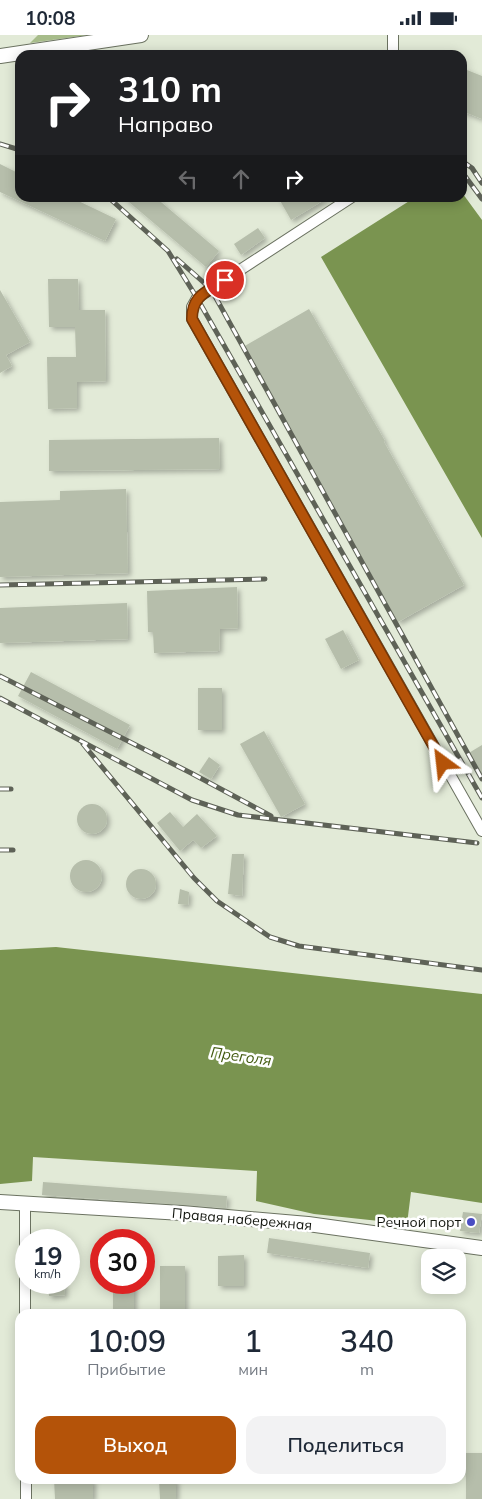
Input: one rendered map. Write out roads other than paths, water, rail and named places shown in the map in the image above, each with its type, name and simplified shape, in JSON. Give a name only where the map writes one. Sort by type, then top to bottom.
[{"type":"main road","points":[[40,50],[141,35]]},
{"type":"main road","points":[[0,56],[15,54]]},
{"type":"main road","name":"Правая набережная","points":[[0,1203],[182,1213],[308,1224],[482,1248]]},
{"type":"street","points":[[393,35],[393,50]]},
{"type":"street","points":[[344,202],[197,298],[192,307],[192,319],[482,831]]},
{"type":"street","points":[[25,1204],[25,1309]]},
{"type":"street","points":[[26,1484],[26,1499]]},
{"type":"water","points":[[467,199],[482,220],[482,538],[321,257],[408,202],[467,202]]},
{"type":"water","name":"Преголя","points":[[56,947],[482,994],[482,1203],[411,1192],[407,1224],[314,1214],[256,1201],[257,1171],[33,1157],[32,1181],[0,1184],[0,950]]},
{"type":"railway","points":[[0,144],[15,148]]},
{"type":"railway","points":[[467,164],[472,168],[482,183]]},
{"type":"railway","points":[[467,179],[482,199]]},
{"type":"railway","points":[[114,202],[168,251],[197,298],[482,798]]},
{"type":"railway","points":[[177,259],[211,289],[482,779]]},
{"type":"railway","points":[[0,585],[265,579]]},
{"type":"railway","points":[[0,676],[271,816]]},
{"type":"railway","points":[[0,698],[192,800],[238,815],[477,843]]},
{"type":"railway","points":[[83,744],[194,878],[217,901],[270,937],[299,946],[482,970]]},
{"type":"railway","points":[[0,789],[11,789]]},
{"type":"railway","points":[[0,850],[13,850]]},
{"type":"place","name":"Речной порт","points":[[471,1222]]}]
